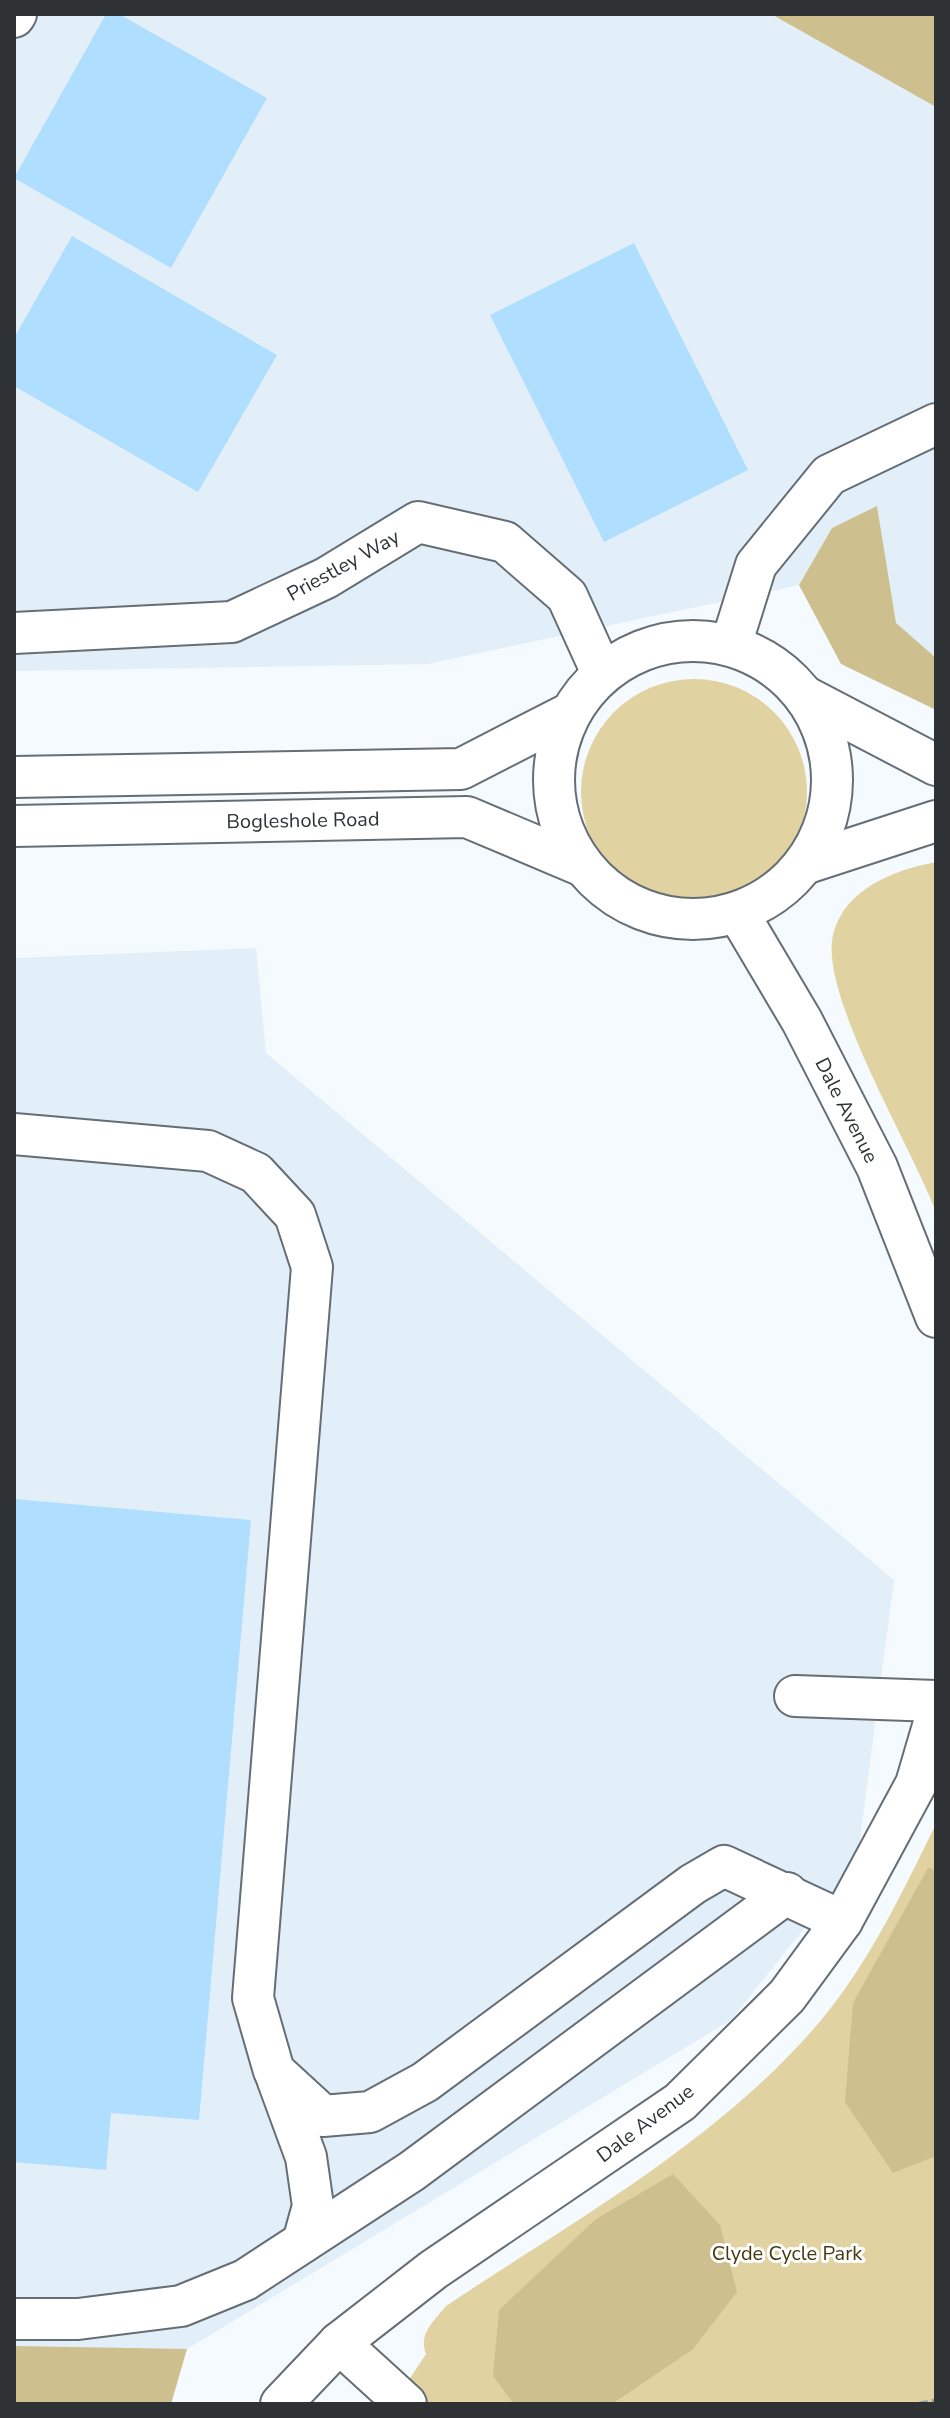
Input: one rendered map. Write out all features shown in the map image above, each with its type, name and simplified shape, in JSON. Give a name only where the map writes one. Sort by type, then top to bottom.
[{"type":"street","points":[[731,645],[756,565],[829,475],[936,424]]},
{"type":"street","name":"Priestley Way","points":[[14,633],[232,622],[326,578],[418,522],[505,542],[567,596],[602,673]]},
{"type":"street","points":[[806,697],[826,737],[833,780],[826,824],[807,863],[776,893],[738,913],[695,920],[653,914],[614,895],[583,866],[562,831],[553,791],[556,750],[570,713],[602,673],[642,649],[686,640],[731,645],[773,665],[806,697],[936,765]]},
{"type":"street","points":[[14,777],[461,769],[570,713]]},
{"type":"street","name":"Bogleshole Road","points":[[14,826],[467,817],[583,866]]},
{"type":"street","points":[[807,863],[936,821]]},
{"type":"street","name":"Dale Avenue","points":[[738,913],[802,1021],[877,1167],[936,1317]]},
{"type":"street","points":[[14,1134],[208,1151],[244,1167],[256,1173],[295,1215],[312,1267],[253,1998],[274,2071],[306,2157],[313,2206],[303,2242]]},
{"type":"street","points":[[795,1696],[936,1701]]},
{"type":"street","name":"Dale Avenue","points":[[281,2404],[339,2343],[433,2270],[680,2102],[787,1996],[842,1921],[916,1784],[936,1716]]},
{"type":"street","points":[[274,2071],[323,2116],[370,2112],[425,2082],[693,1884],[724,1866],[842,1921]]},
{"type":"street","points":[[14,2319],[78,2319],[181,2306],[245,2280],[437,2153],[787,1893]]},
{"type":"street","points":[[339,2343],[406,2404]]},
{"type":"path","points":[[920,2404],[936,2401]]},
{"type":"shaded area","points":[[14,14],[771,14],[936,107],[936,658],[896,624],[877,507],[832,528],[799,585],[428,664],[14,671]]},
{"type":"shaded area","points":[[771,14],[936,14],[936,107]]},
{"type":"shaded area","points":[[877,506],[896,623],[936,658],[936,710],[841,664],[799,585],[832,528]]},
{"type":"shaded area","points":[[256,948],[266,1053],[894,1580],[857,1862],[731,2020],[187,2349],[14,2352],[14,958]]},
{"type":"shaded area","points":[[928,1868],[936,1870],[936,2156],[893,2173],[845,2102],[853,2003]]},
{"type":"shaded area","points":[[673,2174],[720,2225],[737,2292],[693,2349],[612,2404],[514,2404],[493,2376],[499,2310],[596,2219]]},
{"type":"shaded area","points":[[14,2346],[187,2349],[171,2404],[14,2404]]},
{"type":"green space","points":[[694,679],[716,681],[737,688],[757,698],[774,712],[788,729],[798,749],[805,770],[805,814],[798,835],[788,855],[774,872],[757,886],[737,896],[716,903],[694,905],[672,903],[651,896],[631,886],[614,872],[600,855],[590,835],[583,814],[581,792],[583,770],[590,749],[600,729],[614,712],[631,698],[651,688],[672,681]]},
{"type":"green space","points":[[936,862],[936,1212],[853,1032],[832,962],[833,935],[839,919],[859,894],[888,876]]},
{"type":"green space","name":"Clyde Cycle Park","points":[[936,1824],[936,2404],[393,2404],[426,2354],[426,2334],[446,2306],[644,2176],[739,2103],[782,2063],[822,2019],[855,1973],[885,1925]]},
{"type":"building","points":[[106,14],[119,14],[267,98],[171,268],[14,178]]},
{"type":"building","points":[[72,236],[277,355],[198,492],[14,386],[14,338]]},
{"type":"building","points":[[634,243],[748,470],[604,542],[490,315]]},
{"type":"building","points":[[14,1499],[251,1520],[199,2120],[111,2113],[106,2170],[14,2162]]}]
